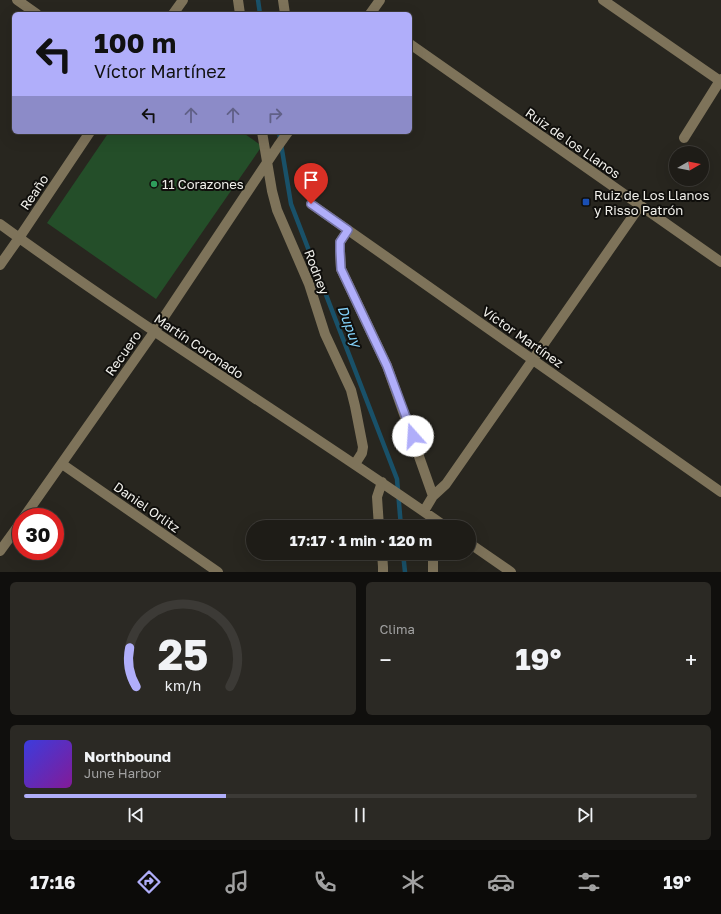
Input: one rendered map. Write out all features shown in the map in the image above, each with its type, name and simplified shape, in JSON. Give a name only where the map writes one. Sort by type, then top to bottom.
[{"type":"street","points":[[18,0],[34,12]]},
{"type":"street","points":[[174,12],[183,0]]},
{"type":"street","points":[[238,0],[240,12]]},
{"type":"street","points":[[283,0],[285,12]]},
{"type":"street","points":[[371,12],[380,0]]},
{"type":"street","points":[[603,0],[720,80],[684,138]]},
{"type":"street","name":"Ruiz de los Llanos","points":[[412,45],[721,262]]},
{"type":"street","name":"Reaño","points":[[0,265],[89,134]]},
{"type":"street","name":"Rodney","points":[[262,134],[272,191],[278,210],[309,284],[324,334],[351,390],[363,447],[362,453],[355,464]]},
{"type":"street","name":"Recuero","points":[[30,508],[154,332],[287,134]]},
{"type":"street","name":"Víctor Martínez","points":[[311,204],[721,492]]},
{"type":"street","points":[[434,520],[420,509],[446,484],[640,206]]},
{"type":"street","name":"Martín Coronado","points":[[0,224],[154,332],[355,464],[420,509]]},
{"type":"street","points":[[348,230],[340,242],[341,269],[387,366],[433,496]]},
{"type":"street","name":"Daniel Orlitz","points":[[62,464],[218,572]]},
{"type":"street","points":[[379,520],[377,497],[384,484]]},
{"type":"street","points":[[0,552],[12,535]]},
{"type":"street","points":[[476,548],[511,572]]},
{"type":"street","points":[[382,560],[382,572]]},
{"type":"street","points":[[433,560],[434,572]]},
{"type":"green space","name":"11 Corazones","points":[[108,134],[245,134],[262,146],[156,299],[47,223]]},
{"type":"waterway","name":"Dupuy","points":[[258,0],[260,12]]},
{"type":"waterway","name":"Dupuy","points":[[279,134],[291,204],[397,479],[400,520]]},
{"type":"waterway","name":"Dupuy","points":[[404,560],[405,572]]},
{"type":"place","name":"11 Corazones","points":[[154,184]]},
{"type":"place","name":"Ruiz de Los Llanos y Risso Patrón","points":[[586,202]]},
{"type":"route","points":[[311,204],[348,230],[340,242],[341,269],[387,366],[413,436]]}]
